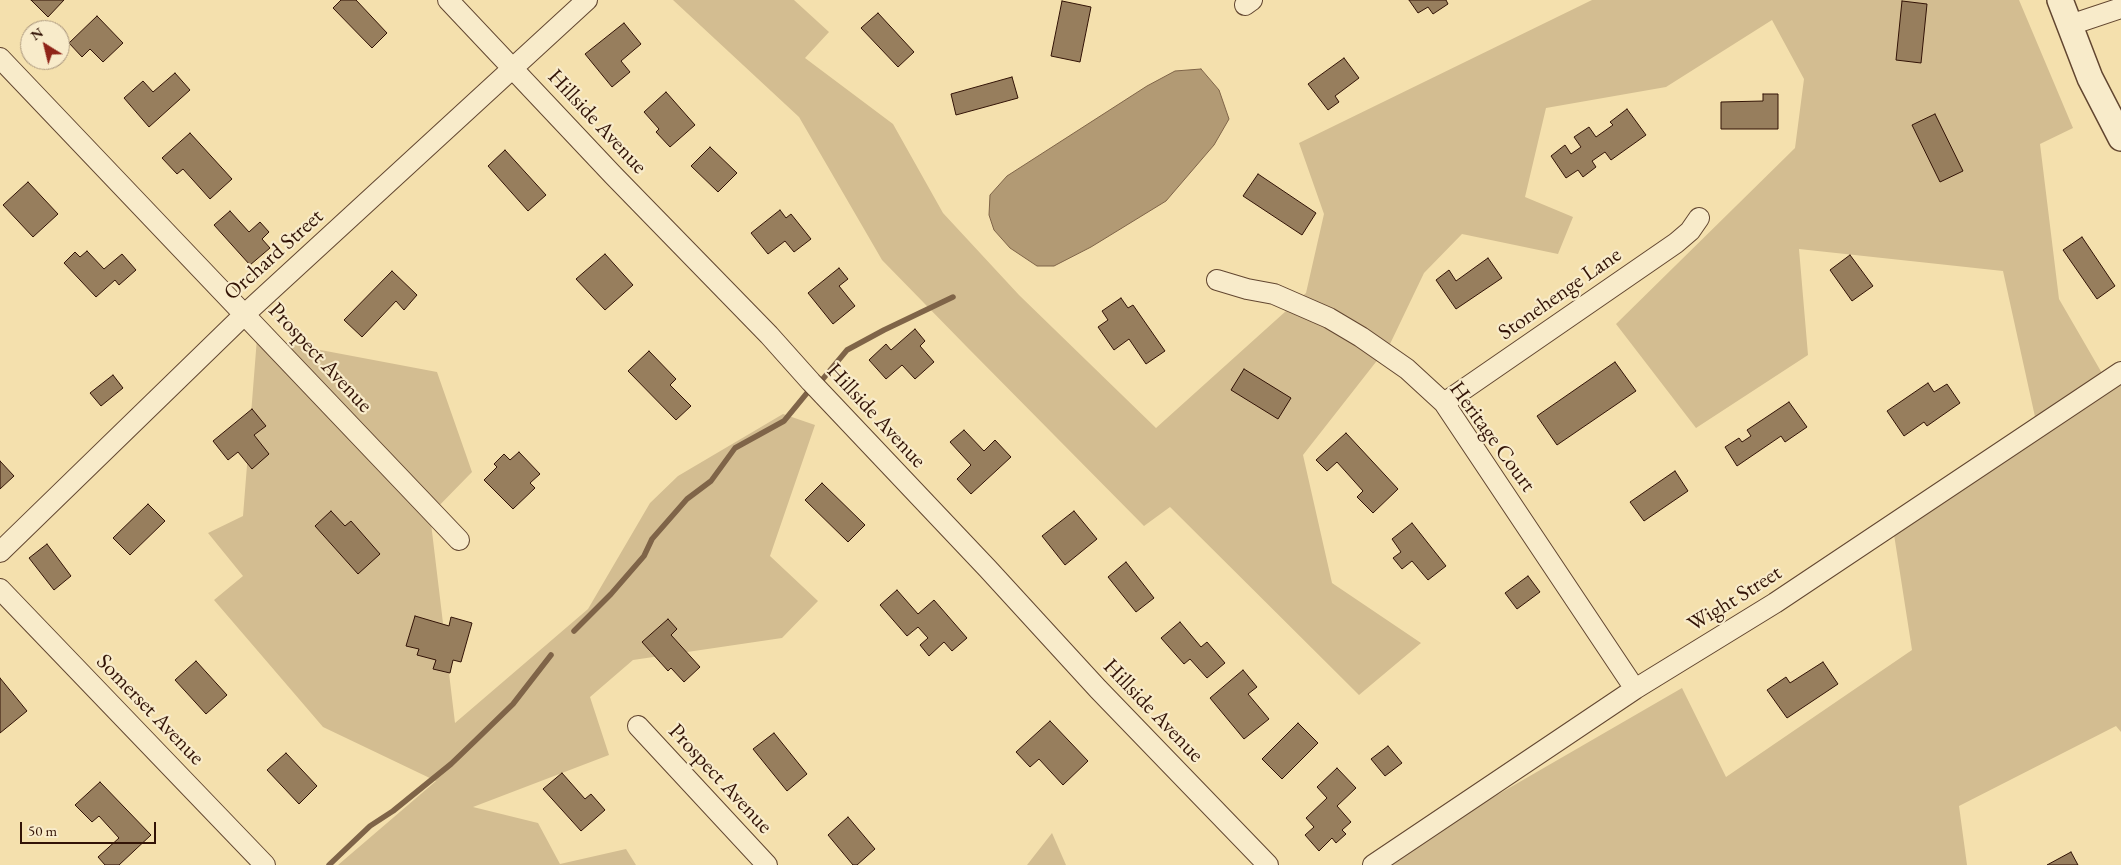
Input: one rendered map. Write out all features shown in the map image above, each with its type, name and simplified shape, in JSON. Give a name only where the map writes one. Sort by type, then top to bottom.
[{"type":"street","name":"Hillside Avenue","points":[[448,0],[613,175],[769,335],[1098,689],[1268,865]]},
{"type":"street","name":"Orchard Street","points":[[0,552],[245,314],[514,69],[586,0]]},
{"type":"street","points":[[2060,0],[2090,78],[2121,138]]},
{"type":"street","points":[[2070,25],[2121,8]]},
{"type":"street","name":"Prospect Avenue","points":[[0,58],[459,540]]},
{"type":"street","name":"Stonehenge Lane","points":[[1444,403],[1676,243],[1690,231],[1699,218]]},
{"type":"street","name":"Heritage Court","points":[[1217,280],[1247,290],[1274,294],[1329,318],[1361,337],[1407,369],[1444,403],[1635,689]]},
{"type":"street","name":"Wight Street","points":[[1373,865],[1635,689],[1771,606],[2121,372]]},
{"type":"street","name":"Somerset Avenue","points":[[0,589],[265,865]]},
{"type":"street","name":"Prospect Avenue","points":[[638,726],[767,865]]},
{"type":"shaded area","points":[[673,0],[794,0],[829,32],[805,58],[893,124],[943,213],[1019,295],[1156,428],[1306,293],[1324,214],[1299,143],[1592,0],[2019,0],[2073,128],[2040,144],[2059,299],[2110,387],[2121,380],[2121,732],[2116,726],[1959,806],[1967,865],[1376,865],[1682,688],[1726,777],[1912,650],[1893,528],[2039,435],[2003,271],[1799,249],[1808,355],[1696,428],[1616,324],[1795,148],[1804,79],[1772,20],[1666,87],[1546,108],[1525,197],[1573,217],[1558,254],[1462,234],[1424,273],[1390,344],[1303,455],[1332,583],[1421,643],[1359,695],[1170,507],[1144,526],[966,346],[882,260],[799,117]]},
{"type":"shaded area","points":[[1201,69],[1219,90],[1229,119],[1214,145],[1166,201],[1091,247],[1054,266],[1037,266],[1010,248],[994,230],[989,215],[990,195],[1007,176],[1147,86],[1175,71]]},
{"type":"shaded area","points":[[257,338],[437,372],[472,472],[430,515],[455,723],[588,609],[650,503],[678,476],[783,414],[815,425],[770,556],[818,601],[782,638],[633,660],[590,697],[609,755],[473,807],[538,823],[560,864],[626,849],[636,865],[338,865],[436,781],[323,727],[214,600],[243,576],[208,533],[243,516]]},
{"type":"shaded area","points":[[1052,833],[1066,865],[1027,865]]},
{"type":"building","points":[[31,0],[64,0],[48,17]]},
{"type":"building","points":[[341,0],[356,0],[387,33],[372,48],[333,8]]},
{"type":"building","points":[[1409,0],[1446,0],[1448,4],[1433,14],[1428,7],[1418,13]]},
{"type":"building","points":[[1062,1],[1091,7],[1080,62],[1051,56]]},
{"type":"building","points":[[1902,1],[1927,4],[1921,63],[1896,60]]},
{"type":"building","points":[[878,13],[914,52],[898,67],[861,28]]},
{"type":"building","points":[[97,16],[123,43],[103,62],[90,49],[82,57],[70,42]]},
{"type":"building","points":[[624,23],[641,44],[621,61],[630,72],[612,87],[585,54]]},
{"type":"building","points":[[1344,58],[1359,78],[1335,96],[1339,102],[1328,110],[1308,84]]},
{"type":"building","points":[[175,73],[190,90],[149,127],[124,98],[143,81],[153,92]]},
{"type":"building","points":[[1012,77],[1018,98],[956,115],[951,94]]},
{"type":"building","points":[[666,92],[695,125],[670,147],[656,132],[659,129],[644,112]]},
{"type":"building","points":[[1763,94],[1778,94],[1778,129],[1721,129],[1721,102],[1763,101]]},
{"type":"building","points":[[1627,109],[1646,135],[1611,160],[1605,152],[1592,161],[1596,167],[1583,177],[1578,170],[1566,178],[1551,156],[1565,145],[1571,154],[1581,147],[1574,137],[1589,127],[1596,137],[1613,125],[1610,122]]},
{"type":"building","points":[[1935,114],[1963,171],[1940,182],[1912,125]]},
{"type":"building","points":[[190,133],[232,179],[210,199],[183,169],[177,174],[162,158]]},
{"type":"building","points":[[710,147],[737,173],[718,192],[691,166]]},
{"type":"building","points":[[505,150],[546,195],[528,211],[488,166]]},
{"type":"building","points":[[1258,174],[1316,213],[1302,235],[1243,196]]},
{"type":"building","points":[[28,182],[58,214],[33,237],[3,205]]},
{"type":"building","points":[[780,210],[786,218],[791,214],[811,239],[794,252],[785,241],[768,254],[751,233]]},
{"type":"building","points":[[230,211],[249,232],[260,222],[269,232],[262,239],[270,248],[250,265],[214,225]]},
{"type":"building","points":[[2082,237],[2115,286],[2097,299],[2063,250]]},
{"type":"building","points":[[87,251],[104,269],[122,254],[136,270],[119,285],[115,280],[96,297],[64,263],[75,252],[80,257]]},
{"type":"building","points":[[605,254],[633,285],[605,310],[576,279]]},
{"type":"building","points":[[1850,255],[1873,286],[1852,301],[1830,270]]},
{"type":"building","points":[[1488,258],[1502,278],[1456,309],[1436,280],[1449,270],[1456,281]]},
{"type":"building","points":[[839,268],[848,279],[839,286],[855,306],[833,324],[808,293]]},
{"type":"building","points":[[392,271],[417,295],[404,310],[396,301],[362,337],[344,320]]},
{"type":"building","points":[[1121,298],[1128,308],[1133,305],[1165,351],[1146,364],[1129,339],[1114,350],[1098,327],[1108,320],[1102,311]]},
{"type":"building","points":[[915,329],[925,341],[920,346],[934,362],[915,379],[902,365],[886,379],[869,360],[886,344],[891,350]]},
{"type":"building","points":[[649,351],[676,379],[670,385],[691,406],[676,420],[628,371]]},
{"type":"building","points":[[1615,362],[1636,391],[1557,445],[1537,416]]},
{"type":"building","points":[[1244,369],[1291,398],[1278,419],[1231,390]]},
{"type":"building","points":[[113,375],[123,388],[101,406],[90,393]]},
{"type":"building","points":[[1928,383],[1934,392],[1947,384],[1960,403],[1927,426],[1924,422],[1904,436],[1887,411]]},
{"type":"building","points":[[1789,402],[1807,427],[1785,442],[1781,436],[1737,466],[1725,447],[1739,438],[1742,442],[1751,436],[1747,430]]},
{"type":"building","points":[[252,409],[266,426],[254,435],[269,454],[252,469],[238,452],[228,460],[213,441]]},
{"type":"building","points":[[964,430],[984,451],[995,440],[1011,457],[971,494],[957,479],[971,465],[950,442]]},
{"type":"building","points":[[1346,433],[1398,489],[1373,513],[1357,497],[1363,491],[1337,462],[1327,471],[1316,460]]},
{"type":"building","points":[[519,452],[540,474],[530,483],[535,488],[513,509],[484,480],[497,467],[494,464],[504,454],[510,460]]},
{"type":"building","points":[[0,461],[14,476],[0,489]]},
{"type":"building","points":[[1675,471],[1688,491],[1644,521],[1630,502]]},
{"type":"building","points":[[822,483],[865,525],[848,542],[805,500]]},
{"type":"building","points":[[148,504],[165,521],[130,555],[113,538]]},
{"type":"building","points":[[331,511],[345,526],[351,521],[380,554],[358,574],[315,526]]},
{"type":"building","points":[[1074,511],[1097,539],[1065,565],[1042,536]]},
{"type":"building","points":[[1412,523],[1446,566],[1428,580],[1412,561],[1402,569],[1393,558],[1401,552],[1392,539]]},
{"type":"building","points":[[47,544],[71,576],[54,590],[29,558]]},
{"type":"building","points":[[1126,562],[1154,598],[1136,612],[1108,577]]},
{"type":"building","points":[[1528,576],[1540,592],[1517,609],[1505,593]]},
{"type":"building","points":[[897,590],[918,614],[934,600],[967,638],[952,651],[944,642],[929,656],[920,645],[928,638],[918,627],[907,636],[880,605]]},
{"type":"building","points":[[415,616],[449,626],[451,617],[472,623],[461,662],[453,660],[450,673],[433,669],[436,660],[417,655],[419,649],[406,646]]},
{"type":"building","points":[[668,619],[677,629],[671,635],[700,667],[684,682],[671,668],[668,671],[642,642]]},
{"type":"building","points":[[1180,622],[1201,647],[1207,642],[1225,663],[1207,678],[1190,659],[1184,664],[1161,638]]},
{"type":"building","points":[[196,661],[227,695],[206,714],[175,680]]},
{"type":"building","points":[[1823,662],[1838,684],[1787,718],[1767,690],[1786,677],[1790,683]]},
{"type":"building","points":[[1243,670],[1257,687],[1248,694],[1269,719],[1244,739],[1210,698]]},
{"type":"building","points":[[0,678],[27,711],[0,733]]},
{"type":"building","points":[[1050,721],[1088,761],[1063,785],[1039,759],[1030,767],[1016,752]]},
{"type":"building","points":[[1298,723],[1318,743],[1282,779],[1262,759]]},
{"type":"building","points":[[774,733],[807,774],[787,791],[753,749]]},
{"type":"building","points":[[1388,746],[1402,763],[1385,776],[1371,759]]},
{"type":"building","points":[[286,753],[317,786],[299,804],[267,770]]},
{"type":"building","points":[[1337,768],[1356,788],[1337,806],[1351,822],[1342,830],[1346,834],[1336,843],[1332,838],[1319,851],[1305,835],[1314,827],[1306,818],[1327,798],[1317,787]]},
{"type":"building","points":[[562,773],[585,799],[591,794],[605,810],[581,831],[543,789]]},
{"type":"building","points":[[100,782],[151,835],[119,865],[105,865],[98,857],[119,838],[99,816],[92,822],[75,805]]},
{"type":"building","points":[[848,817],[875,849],[857,865],[853,865],[828,835]]},
{"type":"building","points":[[2071,852],[2078,865],[2047,865]]},
{"type":"waterway","points":[[822,380],[847,350],[953,297]]},
{"type":"waterway","points":[[574,631],[611,594],[644,556],[652,539],[687,499],[711,481],[735,448],[784,421],[807,393]]},
{"type":"waterway","points":[[329,865],[370,826],[393,811],[451,764],[513,704],[551,655]]}]
